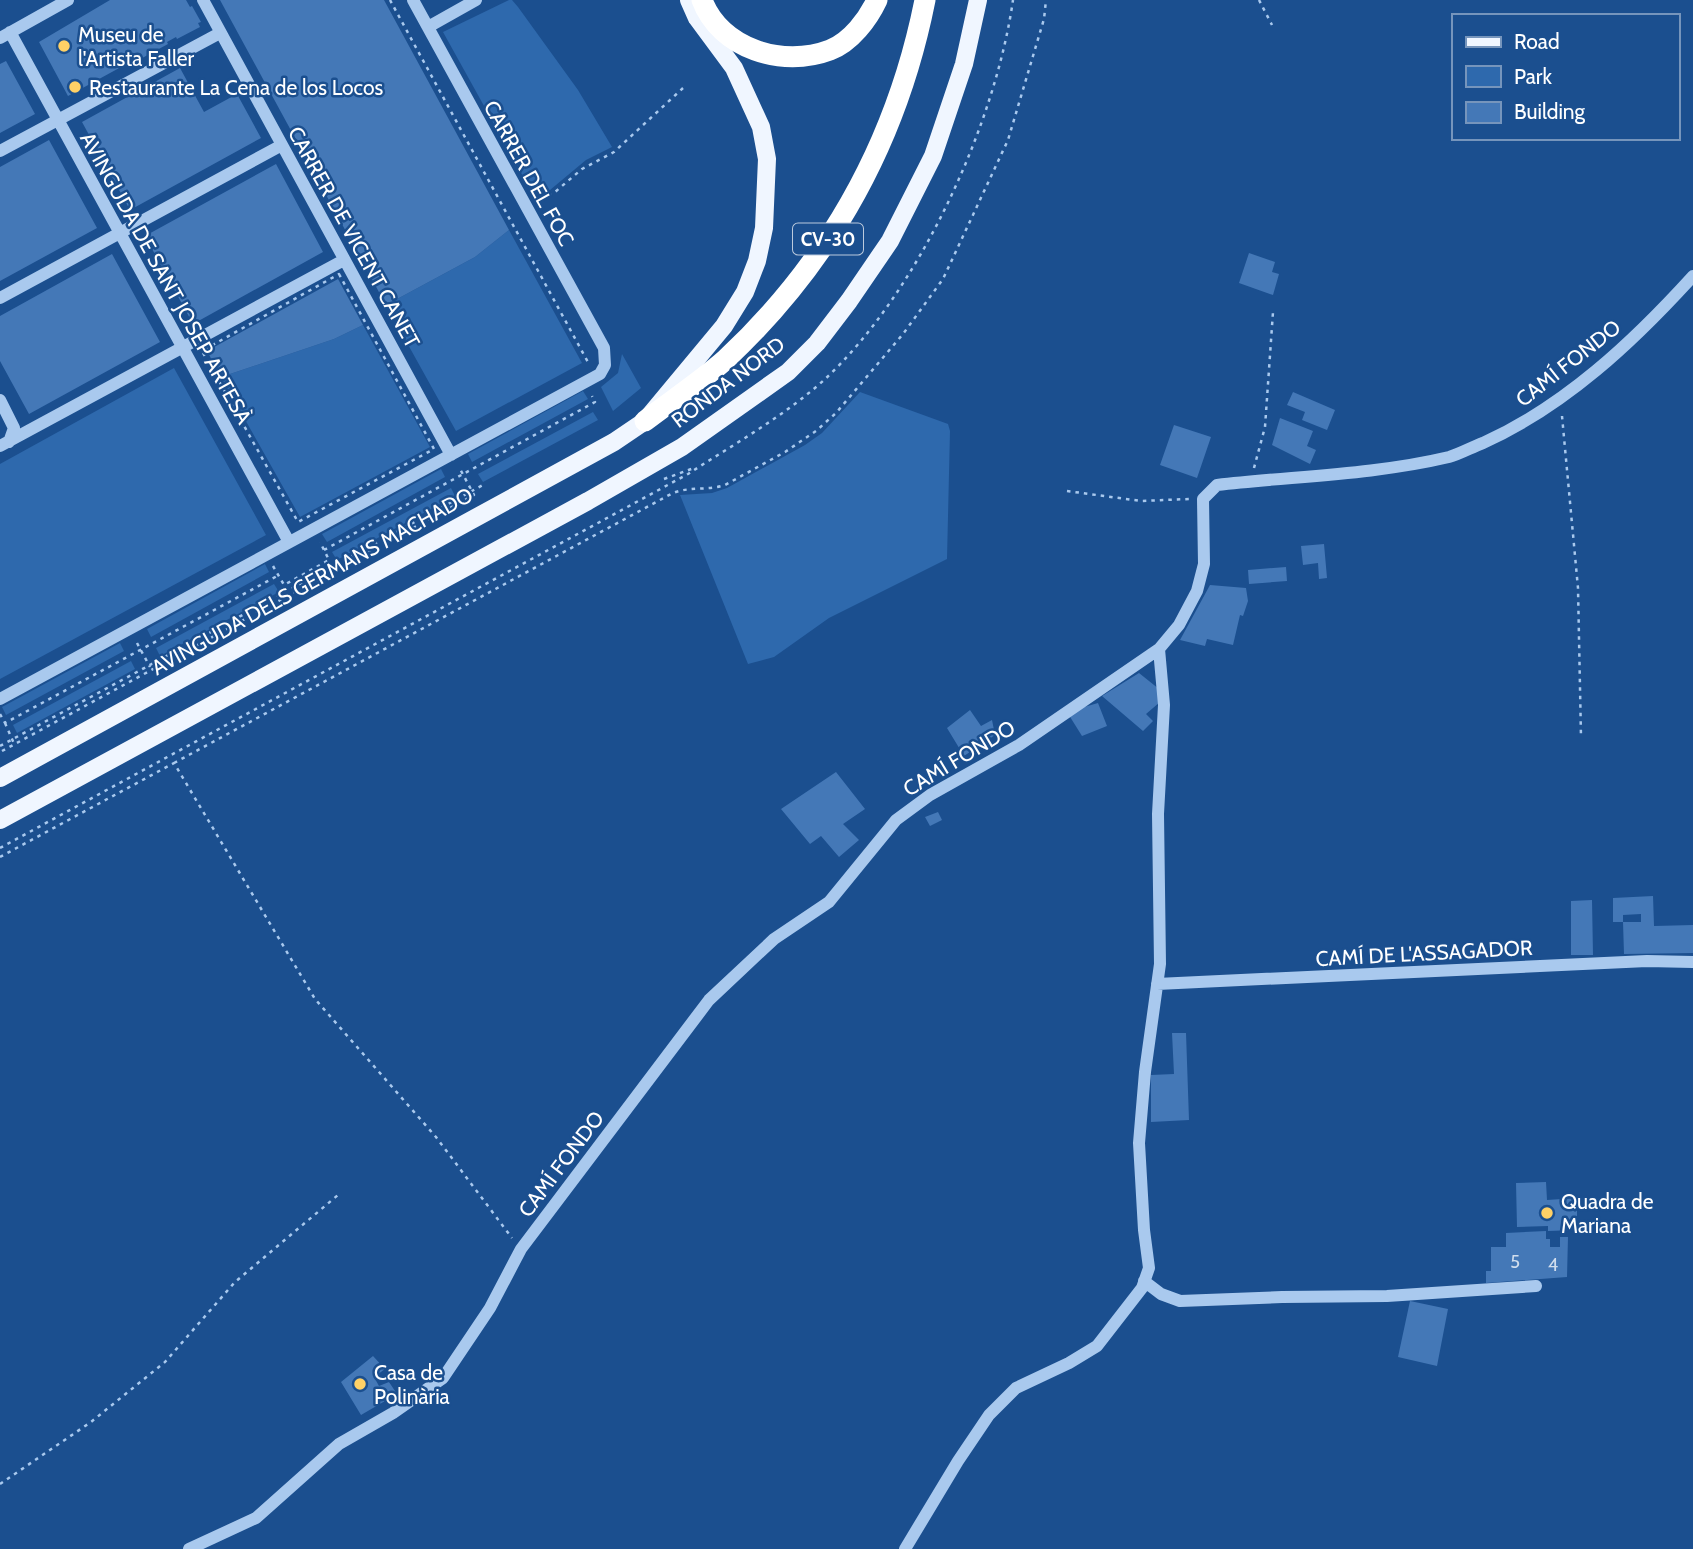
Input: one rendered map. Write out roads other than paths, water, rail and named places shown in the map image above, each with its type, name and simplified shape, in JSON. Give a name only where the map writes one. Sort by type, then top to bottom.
[{"type":"highway","points":[[702,0],[723,31],[745,47],[766,54],[799,56],[831,50],[859,29],[877,0]]},
{"type":"highway","name":"RONDA NORD","points":[[645,421],[724,360],[792,289],[819,254],[857,192],[880,147],[910,69],[925,0]]},
{"type":"main road","name":"AVINGUDA DELS GERMANS MACHADO","points":[[0,778],[614,442],[645,421],[724,326],[745,292],[757,261],[764,228],[767,159],[761,127],[734,68],[697,18],[689,0]]},
{"type":"main road","name":"RONDA NORD","points":[[0,820],[588,501],[682,447],[788,372],[817,343],[890,241],[933,156],[964,64],[978,0]]},
{"type":"street","points":[[5,35],[68,0]]},
{"type":"street","name":"CARRER DE VICENT CANET","points":[[203,0],[451,455]]},
{"type":"street","name":"CARRER DEL FOC","points":[[413,0],[604,348],[605,365]]},
{"type":"street","points":[[428,27],[476,0]]},
{"type":"street","points":[[0,151],[220,33]]},
{"type":"street","name":"AVINGUDA DE SANT JOSEP ARTESÀ","points":[[5,35],[58,120],[289,542]]},
{"type":"street","points":[[0,298],[282,145]]},
{"type":"street","points":[[3,440],[344,260]]},
{"type":"street","name":"CAMÍ FONDO","points":[[189,1549],[256,1518],[338,1444],[393,1413],[443,1378],[490,1308],[521,1249],[709,1000],[774,939],[829,902],[896,820],[930,795],[1019,745],[1158,649],[1179,625],[1197,591],[1204,564],[1203,499],[1217,485],[1345,475],[1451,457],[1518,427],[1559,399],[1656,316],[1693,276]]},
{"type":"street","name":"AVINGUDA DELS GERMANS MACHADO","points":[[0,699],[585,384],[600,374],[605,365]]},
{"type":"street","points":[[0,400],[14,428],[3,440]]},
{"type":"street","points":[[905,1549],[989,1415],[1016,1388],[1069,1363],[1097,1346],[1142,1288],[1149,1268],[1139,1143],[1144,1072],[1160,964],[1158,814],[1164,705],[1158,649]]},
{"type":"street","name":"CAMÍ DE L'ASSAGADOR","points":[[1157,984],[1647,961],[1693,962]]},
{"type":"street","points":[[1144,1281],[1161,1294],[1180,1301],[1387,1296],[1536,1286]]},
{"type":"place","name":"Museu de l'Artista Faller","points":[[64,46]]},
{"type":"place","name":"Restaurante La Cena de los Locos","points":[[75,87]]},
{"type":"place","name":"Quadra de Mariana","points":[[1547,1213]]},
{"type":"place","name":"Casa de Polinària","points":[[360,1384]]}]
